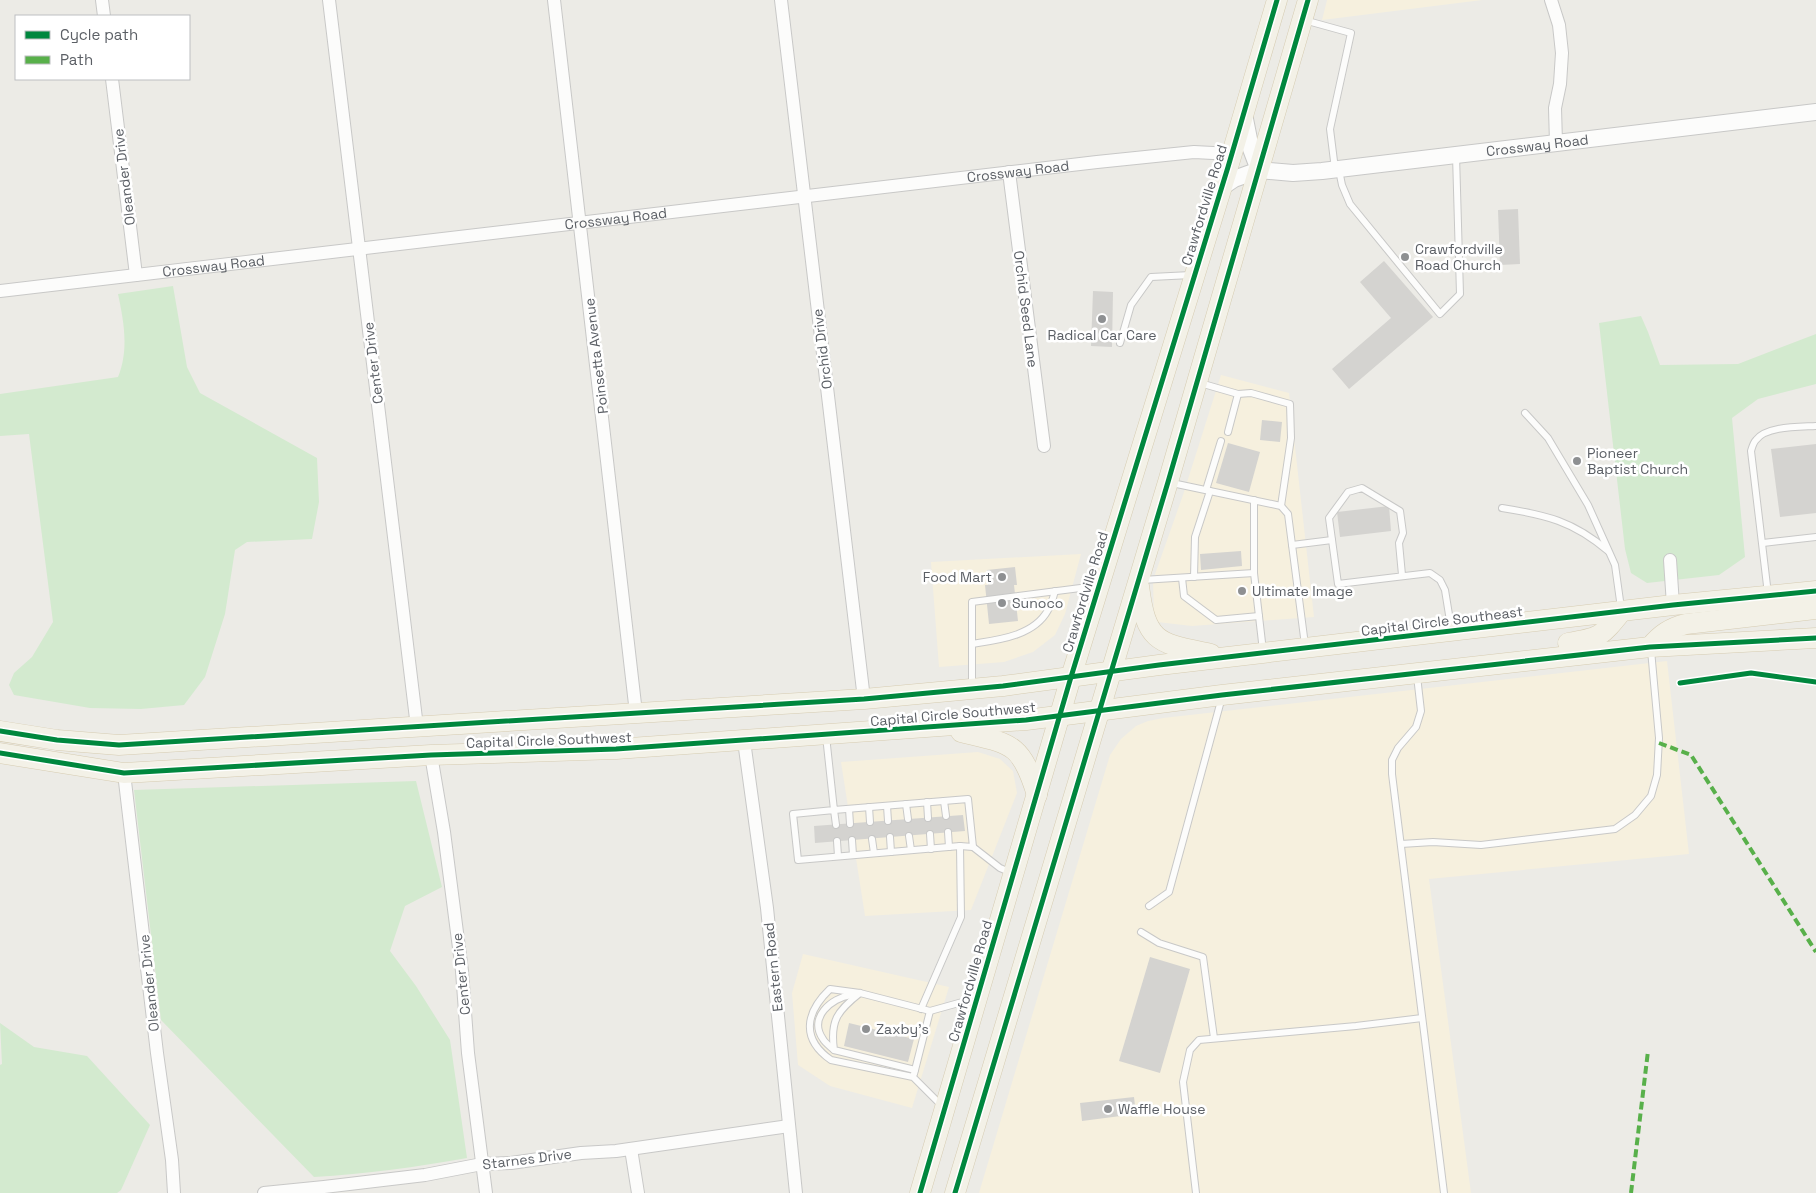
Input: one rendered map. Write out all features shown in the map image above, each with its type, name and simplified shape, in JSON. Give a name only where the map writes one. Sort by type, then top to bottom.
[{"type":"main road","name":"Crawfordville Road","points":[[920,1193],[1071,677],[1232,154],[1277,0]]},
{"type":"main road","points":[[955,1193],[1168,482],[1308,0]]},
{"type":"main road","points":[[1138,580],[1144,617],[1148,627],[1155,635],[1170,645],[1228,658]]},
{"type":"main road","name":"Capital Circle Southeast","points":[[1071,677],[1673,605],[1816,591]]},
{"type":"main road","points":[[1650,646],[1658,637],[1672,628],[1686,624],[1816,609]]},
{"type":"main road","points":[[1528,660],[1548,646],[1594,639],[1607,630],[1622,611]]},
{"type":"main road","points":[[1100,710],[1650,646],[1816,638]]},
{"type":"main road","name":"Capital Circle Southwest","points":[[0,731],[57,740],[119,745],[864,699],[1071,677]]},
{"type":"main road","name":"Capital Circle Southwest","points":[[0,753],[124,773],[431,755],[616,750],[942,727],[1026,720],[1100,710]]},
{"type":"main road","points":[[942,727],[1000,742],[1018,752],[1026,764],[1037,795]]},
{"type":"street","points":[[102,0],[104,15]]},
{"type":"street","name":"Center Drive","points":[[329,0],[417,726]]},
{"type":"street","name":"Poinsetta Avenue","points":[[554,0],[636,713]]},
{"type":"street","name":"Orchid Drive","points":[[781,0],[864,699]]},
{"type":"street","points":[[1552,0],[1559,24],[1562,53],[1560,84],[1555,108],[1556,143]]},
{"type":"street","name":"Oleander Drive","points":[[112,80],[136,275]]},
{"type":"street","name":"Crossway Road","points":[[1258,170],[1292,173],[1337,169],[1816,112]]},
{"type":"street","points":[[1222,186],[1234,179],[1258,170],[1251,149],[1244,114]]},
{"type":"street","name":"Crossway Road","points":[[0,291],[1009,172],[1194,152],[1232,154]]},
{"type":"street","name":"Orchid Seed Lane","points":[[1009,172],[1044,446]]},
{"type":"street","points":[[1670,560],[1673,605]]},
{"type":"street","name":"Eastern Road","points":[[744,741],[767,908],[796,1193]]},
{"type":"street","name":"Center Drive","points":[[431,755],[444,832],[461,962],[468,1053],[486,1193]]},
{"type":"street","name":"Oleander Drive","points":[[124,773],[157,1053],[172,1160],[174,1193]]},
{"type":"street","name":"Starnes Drive","points":[[264,1193],[324,1190],[482,1164],[511,1163],[554,1156],[631,1149],[789,1126]]},
{"type":"street","points":[[631,1149],[638,1193]]},
{"type":"lane","points":[[1303,20],[1351,33],[1330,129],[1342,186],[1350,204],[1440,314],[1460,294],[1456,155]]},
{"type":"lane","points":[[1120,343],[1131,305],[1150,277],[1195,275]]},
{"type":"lane","points":[[1197,382],[1238,394],[1251,393],[1290,404],[1292,438],[1281,506]]},
{"type":"lane","points":[[1228,432],[1238,394]]},
{"type":"lane","points":[[1525,413],[1548,438],[1588,506],[1615,564],[1622,611]]},
{"type":"lane","points":[[1768,595],[1751,451],[1755,441],[1761,435],[1772,430],[1816,426]]},
{"type":"lane","points":[[1194,577],[1195,536],[1221,441]]},
{"type":"lane","points":[[1168,482],[1281,506],[1288,514],[1306,649]]},
{"type":"lane","points":[[1402,575],[1399,543],[1403,533],[1400,511],[1362,488],[1348,492],[1329,518],[1338,584],[1430,573],[1440,580],[1445,590],[1451,632]]},
{"type":"lane","points":[[1254,500],[1254,573],[1263,654]]},
{"type":"lane","points":[[1502,508],[1543,515],[1568,524],[1594,539],[1610,554]]},
{"type":"lane","points":[[1763,543],[1816,537]]},
{"type":"lane","points":[[1292,545],[1332,540]]},
{"type":"lane","points":[[1138,580],[1254,573]]},
{"type":"lane","points":[[1182,578],[1184,596],[1216,620],[1259,616]]},
{"type":"lane","points":[[972,689],[972,602],[1099,586]]},
{"type":"lane","points":[[972,644],[1006,639],[1032,627],[1048,611],[1055,591]]},
{"type":"lane","points":[[1401,844],[1433,842],[1481,845],[1616,829],[1635,815],[1652,796],[1657,775],[1659,738],[1650,646]]},
{"type":"lane","points":[[1417,672],[1421,711],[1416,727],[1398,748],[1392,760],[1392,774],[1444,1193]]},
{"type":"lane","points":[[1149,906],[1169,892],[1222,695]]},
{"type":"lane","points":[[826,735],[836,825]]},
{"type":"lane","points":[[973,847],[968,799],[793,814],[798,860],[960,846],[973,847],[1000,868],[1013,873]]},
{"type":"lane","points":[[944,801],[946,816]]},
{"type":"lane","points":[[927,802],[928,818]]},
{"type":"lane","points":[[906,804],[908,819]]},
{"type":"lane","points":[[887,806],[888,821]]},
{"type":"lane","points":[[869,807],[870,822]]},
{"type":"lane","points":[[849,809],[850,824]]},
{"type":"lane","points":[[948,832],[950,847]]},
{"type":"lane","points":[[930,834],[931,848]]},
{"type":"lane","points":[[909,836],[911,850]]},
{"type":"lane","points":[[890,837],[891,852]]},
{"type":"lane","points":[[872,839],[874,853]]},
{"type":"lane","points":[[852,840],[853,855]]},
{"type":"lane","points":[[837,841],[838,856]]},
{"type":"lane","points":[[921,1009],[962,917],[960,846]]},
{"type":"lane","points":[[1141,932],[1158,943],[1203,957],[1214,1038]]},
{"type":"lane","points":[[944,1109],[914,1077],[831,1060],[820,1053],[810,1029],[810,1019],[818,1001],[830,990],[860,993],[930,1010],[977,998]]},
{"type":"lane","points":[[834,1050],[832,1037],[837,1016],[842,1007],[860,993]]},
{"type":"lane","points":[[860,993],[841,996],[828,1004],[819,1016],[822,1038],[834,1050],[915,1070]]},
{"type":"lane","points":[[914,1077],[930,1010]]},
{"type":"lane","points":[[1196,1193],[1183,1082],[1190,1050],[1199,1040],[1322,1030],[1422,1018]]},
{"type":"shaded area","points":[[1327,0],[1482,0],[1322,20]]},
{"type":"shaded area","points":[[1221,375],[1289,393],[1314,617],[1192,626],[1157,622],[1154,619],[1153,580],[1183,495]]},
{"type":"shaded area","points":[[1081,554],[1065,614],[1055,635],[1033,652],[1004,662],[939,667],[931,562]]},
{"type":"shaded area","points":[[1667,661],[1689,854],[1429,879],[1471,1193],[979,1193],[1110,755],[1121,739],[1136,726],[1163,718]]},
{"type":"shaded area","points":[[978,752],[1000,759],[1013,771],[1017,793],[971,910],[865,916],[841,762]]},
{"type":"shaded area","name":"Zaxby's","points":[[803,954],[949,987],[912,1108],[830,1086],[798,1065],[792,993]]},
{"type":"green space","points":[[173,286],[187,367],[200,393],[317,458],[319,502],[312,539],[247,542],[235,550],[225,614],[205,677],[184,705],[141,709],[90,708],[14,695],[9,685],[14,673],[32,657],[53,622],[29,434],[0,436],[0,394],[118,377],[123,357],[124,325],[118,294]]},
{"type":"green space","points":[[1641,316],[1660,365],[1738,364],[1816,334],[1816,384],[1758,399],[1732,418],[1745,557],[1719,575],[1647,583],[1631,573],[1625,549],[1599,323]]},
{"type":"green space","points":[[416,781],[442,887],[405,906],[390,951],[416,986],[450,1040],[467,1158],[391,1170],[314,1177],[161,1020],[134,790]]},
{"type":"green space","points":[[0,1023],[34,1047],[87,1056],[150,1125],[121,1190],[117,1193],[0,1193],[0,1065],[2,1064]]},
{"type":"building","points":[[1518,209],[1520,264],[1500,265],[1498,210]]},
{"type":"building","points":[[1384,261],[1433,317],[1349,389],[1332,369],[1391,318],[1360,282]]},
{"type":"building","name":"Radical Car Care","points":[[1093,291],[1113,292],[1112,347],[1091,346]]},
{"type":"building","points":[[1262,420],[1282,422],[1280,442],[1260,440]]},
{"type":"building","points":[[1228,443],[1260,452],[1249,492],[1216,483]]},
{"type":"building","points":[[1816,444],[1816,513],[1780,517],[1771,449]]},
{"type":"building","points":[[1389,506],[1391,531],[1340,537],[1337,512]]},
{"type":"building","points":[[1241,551],[1242,566],[1201,570],[1200,554]]},
{"type":"building","name":"Sunoco","points":[[1015,567],[1017,585],[1014,585],[1018,621],[989,624],[985,585],[988,585],[987,570]]},
{"type":"building","points":[[963,815],[965,831],[815,843],[814,826]]},
{"type":"building","points":[[1150,957],[1190,969],[1160,1073],[1119,1061]]},
{"type":"building","points":[[849,1023],[914,1039],[908,1062],[844,1046]]},
{"type":"building","name":"Waffle House","points":[[1134,1097],[1136,1114],[1082,1121],[1080,1103]]},
{"type":"marked path","points":[[1659,743],[1691,755],[1816,952]]},
{"type":"marked path","points":[[1631,1193],[1648,1051]]},
{"type":"cycle path","points":[[920,1193],[1071,677],[1228,167],[1277,0]]},
{"type":"cycle path","points":[[955,1193],[1168,482],[1308,0]]},
{"type":"cycle path","points":[[0,731],[57,740],[119,745],[864,699],[1003,686],[1159,665],[1673,605],[1816,591]]},
{"type":"cycle path","points":[[0,753],[124,773],[431,755],[616,749],[1026,720],[1222,695],[1650,647],[1816,638]]},
{"type":"cycle path","points":[[1680,683],[1751,673],[1816,682]]},
{"type":"place","name":"Crawfordville Road Church","points":[[1405,257]]},
{"type":"place","name":"Radical Car Care","points":[[1102,319]]},
{"type":"place","name":"Pioneer Baptist Church","points":[[1577,461]]},
{"type":"place","name":"Food Mart","points":[[1002,577]]},
{"type":"place","name":"Ultimate Image","points":[[1242,591]]},
{"type":"place","name":"Sunoco","points":[[1002,603]]},
{"type":"place","name":"Zaxby's","points":[[866,1029]]},
{"type":"place","name":"Waffle House","points":[[1108,1109]]}]
